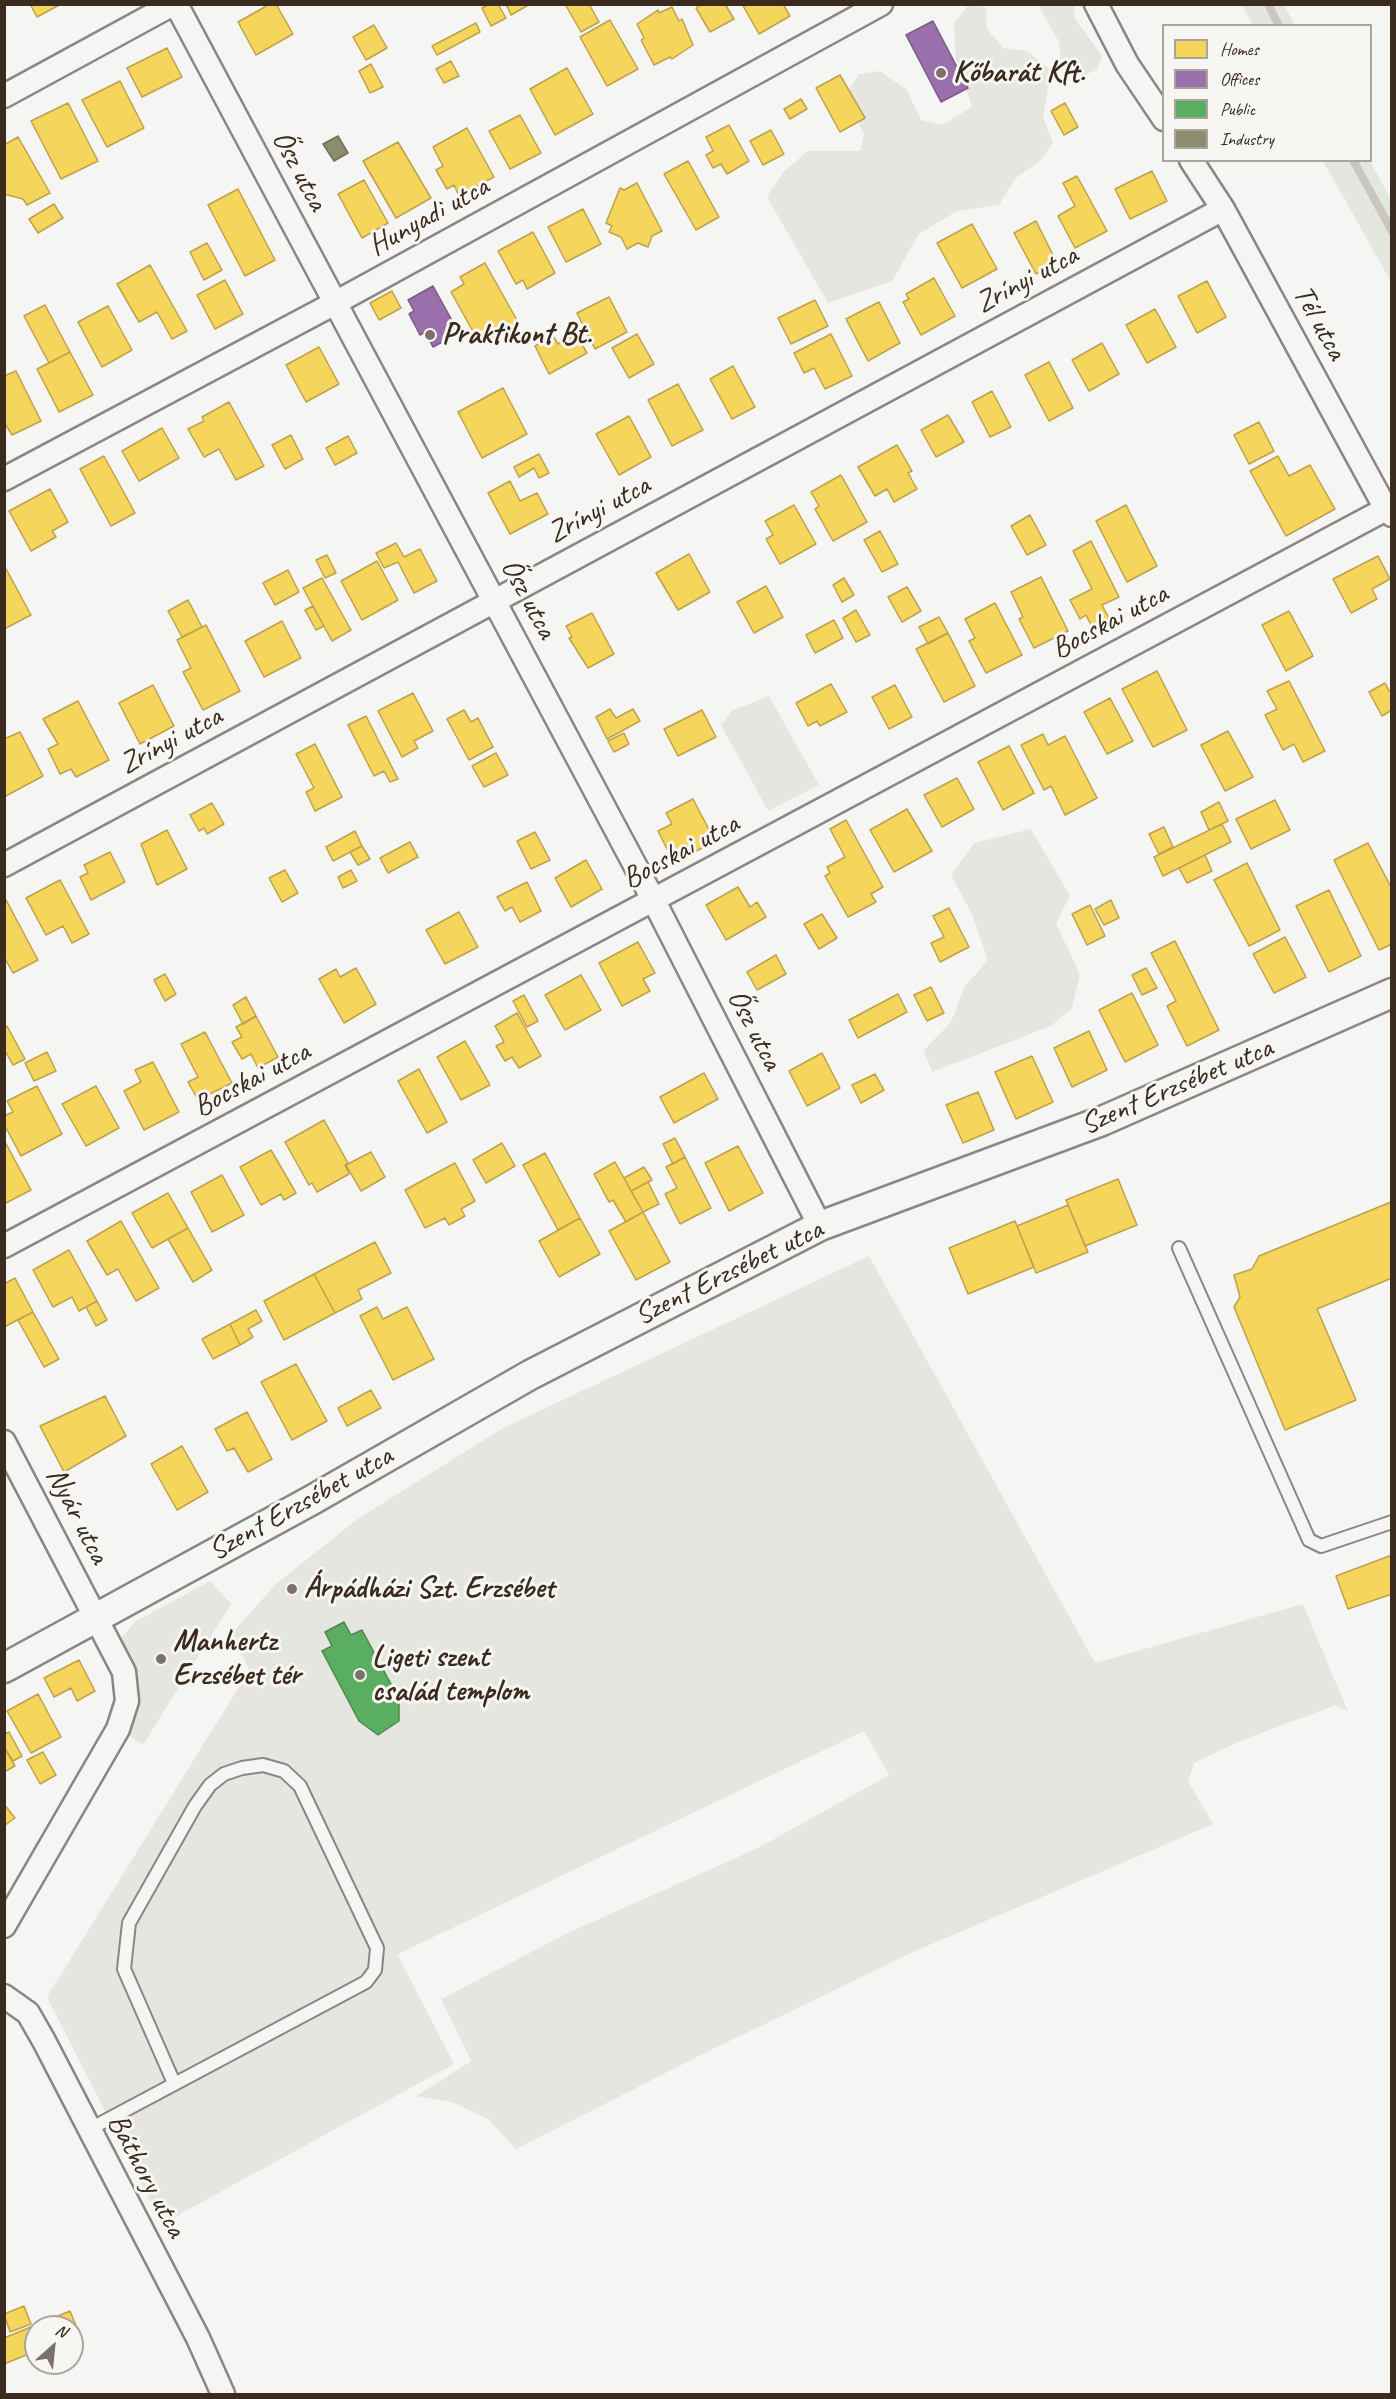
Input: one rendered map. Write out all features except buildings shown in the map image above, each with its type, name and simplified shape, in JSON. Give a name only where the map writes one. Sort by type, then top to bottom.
[{"type":"street","points":[[4,96],[175,4]]},
{"type":"street","name":"Ősz utca","points":[[175,4],[654,901],[820,1226]]},
{"type":"street","name":"Hunyadi utca","points":[[4,479],[335,303],[881,4]]},
{"type":"street","points":[[1096,4],[1128,64],[1162,116]]},
{"type":"street","name":"Tél utca","points":[[1192,162],[1222,209],[1389,512]]},
{"type":"street","name":"Zrínyi utca","points":[[4,865],[1222,209]]},
{"type":"street","name":"Bocskai utca","points":[[4,1246],[1389,512]]},
{"type":"street","name":"Szent Erzsébet utca","points":[[4,1668],[312,1500],[530,1375],[820,1226],[1101,1121],[1392,993]]},
{"type":"street","name":"Nyár utca","points":[[4,1442],[97,1618]]},
{"type":"street","points":[[4,1926],[118,1729],[127,1701],[124,1672],[97,1618]]},
{"type":"street","name":"Báthory utca","points":[[4,1996],[28,2013],[198,2338],[223,2394]]},
{"type":"lane","points":[[1179,1248],[1309,1540],[1321,1546],[1392,1522]]},
{"type":"lane","points":[[88,2130],[366,1982],[375,1970],[377,1948],[300,1786],[284,1771],[263,1765],[242,1768],[225,1774],[210,1785],[195,1806],[129,1923],[124,1969],[174,2084]]},
{"type":"shaded area","points":[[968,5],[986,7],[987,29],[1003,48],[1027,51],[1051,70],[1043,118],[1053,142],[1042,159],[1016,178],[999,205],[957,211],[919,234],[892,281],[828,303],[767,197],[783,172],[808,151],[860,151],[864,134],[846,95],[859,74],[880,71],[907,90],[921,120],[942,125],[972,107],[956,59],[954,24]]},
{"type":"shaded area","points":[[1038,5],[1074,5],[1075,18],[1102,56],[1097,70],[1064,83],[1059,42]]},
{"type":"shaded area","points":[[1242,5],[1284,5],[1294,24],[1252,24]]},
{"type":"shaded area","points":[[1324,162],[1371,162],[1391,200],[1391,282]]},
{"type":"shaded area","points":[[769,696],[819,785],[768,811],[721,725],[733,710]]},
{"type":"shaded area","points":[[1031,829],[1070,896],[1056,923],[1080,975],[1072,1008],[1051,1026],[932,1072],[924,1050],[951,1022],[965,986],[988,960],[972,914],[951,875],[974,843]]},
{"type":"shaded area","points":[[869,1256],[1095,1663],[1303,1604],[1348,1712],[1336,1705],[1240,1741],[1194,1763],[1188,1781],[1213,1824],[913,1952],[707,2052],[516,2149],[488,2119],[452,2102],[416,2096],[471,2061],[441,1999],[570,1932],[760,1847],[889,1775],[864,1731],[396,1955],[231,1634],[277,1583],[359,1518],[503,1428]]},
{"type":"shaded area","points":[[210,1581],[231,1604],[143,1745],[128,1735],[140,1705],[137,1684],[121,1638],[136,1621]]},
{"type":"shaded area","points":[[250,1669],[454,2064],[162,2224],[47,1997]]},
{"type":"waterway","points":[[1268,4],[1278,24]]},
{"type":"waterway","points":[[1354,162],[1392,231]]},
{"type":"place","name":"Kőbarát Kft.","points":[[941,73]]},
{"type":"place","name":"Praktikont Bt.","points":[[430,335]]},
{"type":"place","name":"Árpádházi Szt. Erzsébet","points":[[292,1589]]},
{"type":"place","name":"Manhertz Erzsébet tér","points":[[161,1659]]},
{"type":"place","name":"Ligeti szent család templom","points":[[360,1675]]}]
